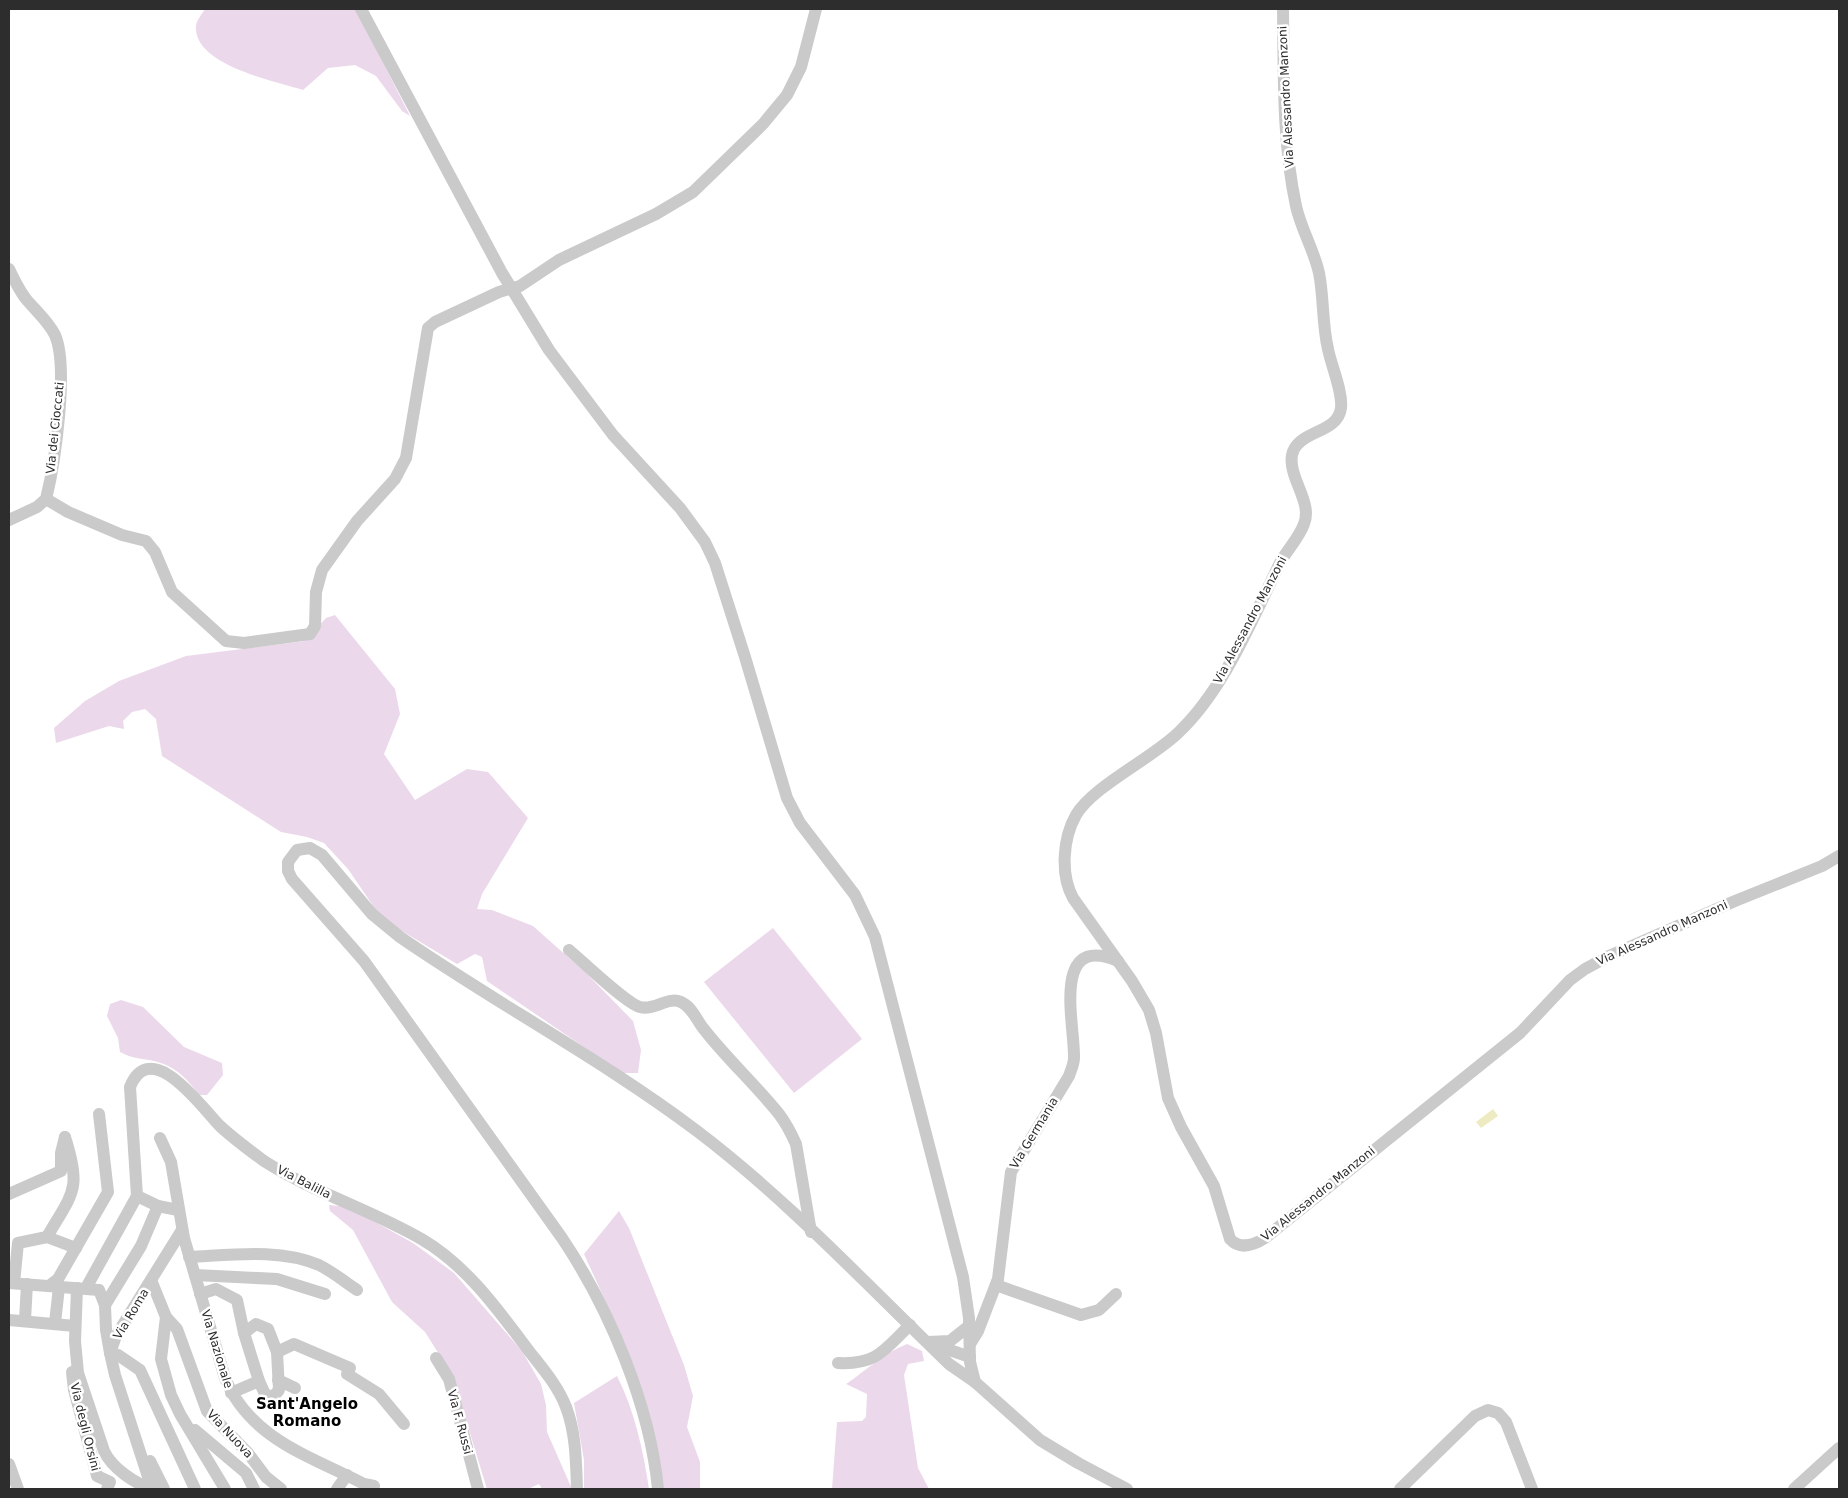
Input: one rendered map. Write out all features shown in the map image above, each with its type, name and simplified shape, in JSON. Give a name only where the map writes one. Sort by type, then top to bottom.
[{"type":"street","points":[[361,9],[511,289],[559,365],[622,445],[692,522],[712,556],[746,657],[782,785],[790,806],[855,895],[875,937],[963,1277],[970,1326],[970,1350],[976,1382]]},
{"type":"street","points":[[9,520],[37,507],[46,498],[68,512],[84,517],[122,535],[146,542],[155,552],[172,592],[226,641],[244,643],[310,634],[315,626],[316,592],[322,570],[357,521],[395,478],[406,458],[427,330],[434,322],[499,292],[520,286],[571,253],[666,210],[700,185],[762,124],[787,95],[801,67],[816,9]]},
{"type":"street","name":"Via Alessandro Manzoni","points":[[1282,9],[1289,164],[1299,219],[1318,270],[1326,340],[1341,408],[1334,422],[1300,442],[1293,452],[1292,464],[1305,508],[1304,524],[1285,553],[1224,673],[1178,733],[1089,800],[1073,821],[1065,859],[1069,891],[1080,910],[1118,961],[1150,1014],[1168,1098],[1181,1127],[1214,1186],[1228,1236],[1236,1244],[1250,1245],[1265,1238],[1520,1033],[1570,980],[1585,969],[1609,956],[1728,904],[1822,866],[1839,856]]},
{"type":"street","name":"Via dei Cioccati","points":[[9,269],[25,298],[51,328],[60,354],[59,408],[46,498]]},
{"type":"street","points":[[658,1489],[651,1440],[636,1391],[607,1322],[579,1265],[364,960],[292,879],[288,866],[291,855],[304,848],[316,851],[372,914],[400,937],[670,1112],[737,1163],[942,1357],[976,1382],[1040,1440],[1127,1489]]},
{"type":"street","points":[[569,950],[616,991],[639,1007],[651,1008],[667,1002],[679,1001],[689,1008],[704,1028],[779,1114],[790,1130],[796,1144],[812,1232]]},
{"type":"street","name":"Via Germania","points":[[970,1350],[996,1285],[1003,1246],[1009,1175],[1018,1157],[1067,1080],[1073,1066],[1070,1010],[1073,971],[1080,962],[1092,956],[1106,956],[1118,961]]},
{"type":"street","name":"Via Balilla","points":[[137,1196],[130,1087],[140,1074],[148,1071],[160,1071],[182,1084],[228,1133],[266,1162],[301,1182],[414,1235],[440,1250],[464,1271],[517,1335],[562,1397],[573,1429],[577,1489]]},
{"type":"street","points":[[100,1114],[108,1192],[54,1286],[78,1373],[104,1451],[109,1461],[143,1486],[152,1489]]},
{"type":"street","points":[[9,1194],[61,1171],[61,1153],[65,1137],[73,1165],[74,1191],[47,1237]]},
{"type":"street","name":"Via Nazionale","points":[[160,1138],[171,1162],[178,1210],[189,1257],[231,1393],[242,1410],[273,1436],[305,1455],[374,1486]]},
{"type":"street","points":[[66,1325],[82,1288],[137,1196],[158,1206],[178,1210]]},
{"type":"street","points":[[105,1305],[141,1246],[158,1206]]},
{"type":"street","name":"Via Roma","points":[[152,1489],[137,1446],[110,1353],[116,1336],[182,1230]]},
{"type":"street","points":[[76,1248],[47,1237],[18,1243],[11,1283],[99,1290],[105,1305],[106,1330],[110,1353],[118,1355],[140,1370],[195,1489]]},
{"type":"street","points":[[189,1257],[248,1255],[301,1260],[328,1270],[358,1290]]},
{"type":"street","points":[[194,1274],[277,1279],[325,1294]]},
{"type":"street","name":"Via Nuova","points":[[151,1280],[166,1317],[177,1329],[206,1411],[248,1453],[266,1477],[281,1489]]},
{"type":"street","points":[[25,1320],[27,1284]]},
{"type":"street","points":[[996,1285],[1081,1315],[1099,1310],[1116,1294]]},
{"type":"street","points":[[200,1294],[216,1289],[238,1300],[244,1333],[259,1381],[265,1394],[273,1397],[279,1390],[277,1352],[268,1329],[256,1324],[244,1333]]},
{"type":"street","points":[[166,1317],[161,1359],[171,1395],[180,1414],[225,1489]]},
{"type":"street","points":[[9,1320],[66,1325]]},
{"type":"street","name":"Via degli Orsini","points":[[66,1325],[74,1390],[97,1476],[110,1482],[107,1489]]},
{"type":"street","points":[[838,1363],[855,1364],[871,1360],[910,1325]]},
{"type":"street","points":[[928,1342],[950,1341],[970,1326]]},
{"type":"street","points":[[928,1342],[944,1349],[970,1350]]},
{"type":"street","points":[[277,1352],[294,1344],[350,1368],[347,1374],[378,1394],[404,1424]]},
{"type":"street","points":[[942,1357],[958,1362],[970,1350]]},
{"type":"street","name":"Via F. Russi","points":[[436,1358],[449,1379],[478,1489]]},
{"type":"street","points":[[278,1380],[295,1388]]},
{"type":"street","points":[[231,1393],[259,1381]]},
{"type":"street","points":[[1400,1489],[1475,1416],[1488,1410],[1498,1414],[1506,1422],[1532,1489]]},
{"type":"street","points":[[180,1414],[246,1473],[254,1489]]},
{"type":"street","points":[[137,1446],[148,1456],[164,1489]]},
{"type":"street","points":[[1794,1489],[1839,1448]]},
{"type":"street","points":[[9,1464],[18,1489]]},
{"type":"street","points":[[338,1489],[347,1475]]},
{"type":"shaded area","points":[[205,9],[356,9],[410,116],[402,111],[376,76],[355,65],[328,68],[303,90],[256,76],[221,61],[207,51],[199,40],[196,24]]},
{"type":"shaded area","points":[[335,615],[395,689],[400,714],[384,754],[415,800],[467,769],[488,772],[528,818],[482,894],[477,909],[492,910],[533,926],[587,974],[633,1021],[641,1050],[638,1073],[622,1073],[487,981],[482,957],[475,954],[457,964],[382,919],[348,869],[324,843],[307,837],[281,832],[162,756],[156,719],[145,709],[132,712],[123,721],[124,729],[109,726],[56,743],[54,728],[85,701],[119,681],[186,656],[305,641],[326,618]]},
{"type":"shaded area","points":[[773,928],[862,1039],[794,1093],[704,982]]},
{"type":"shaded area","points":[[121,1000],[143,1007],[184,1047],[222,1063],[223,1075],[207,1095],[199,1095],[183,1076],[167,1066],[156,1061],[120,1052],[118,1038],[107,1016],[110,1004]]},
{"type":"shaded area","points":[[1493,1109],[1498,1116],[1481,1128],[1476,1122]]},
{"type":"shaded area","points":[[329,1205],[348,1207],[413,1243],[454,1273],[522,1351],[541,1384],[546,1405],[547,1432],[572,1489],[542,1489],[539,1484],[528,1489],[487,1489],[453,1379],[425,1332],[392,1302],[353,1230],[330,1211]]},
{"type":"shaded area","points":[[619,1211],[629,1228],[684,1365],[693,1396],[687,1427],[700,1462],[700,1489],[662,1489],[604,1298],[584,1254]]},
{"type":"shaded area","points":[[907,1344],[922,1351],[924,1361],[908,1364],[904,1375],[918,1468],[929,1489],[832,1489],[837,1422],[862,1421],[866,1417],[867,1394],[846,1384],[883,1357]]},
{"type":"shaded area","points":[[617,1376],[629,1403],[638,1431],[649,1489],[584,1489],[584,1460],[574,1403]]},
{"type":"district","name":"Sant'Angelo Romano","points":[[307,1412]]}]
